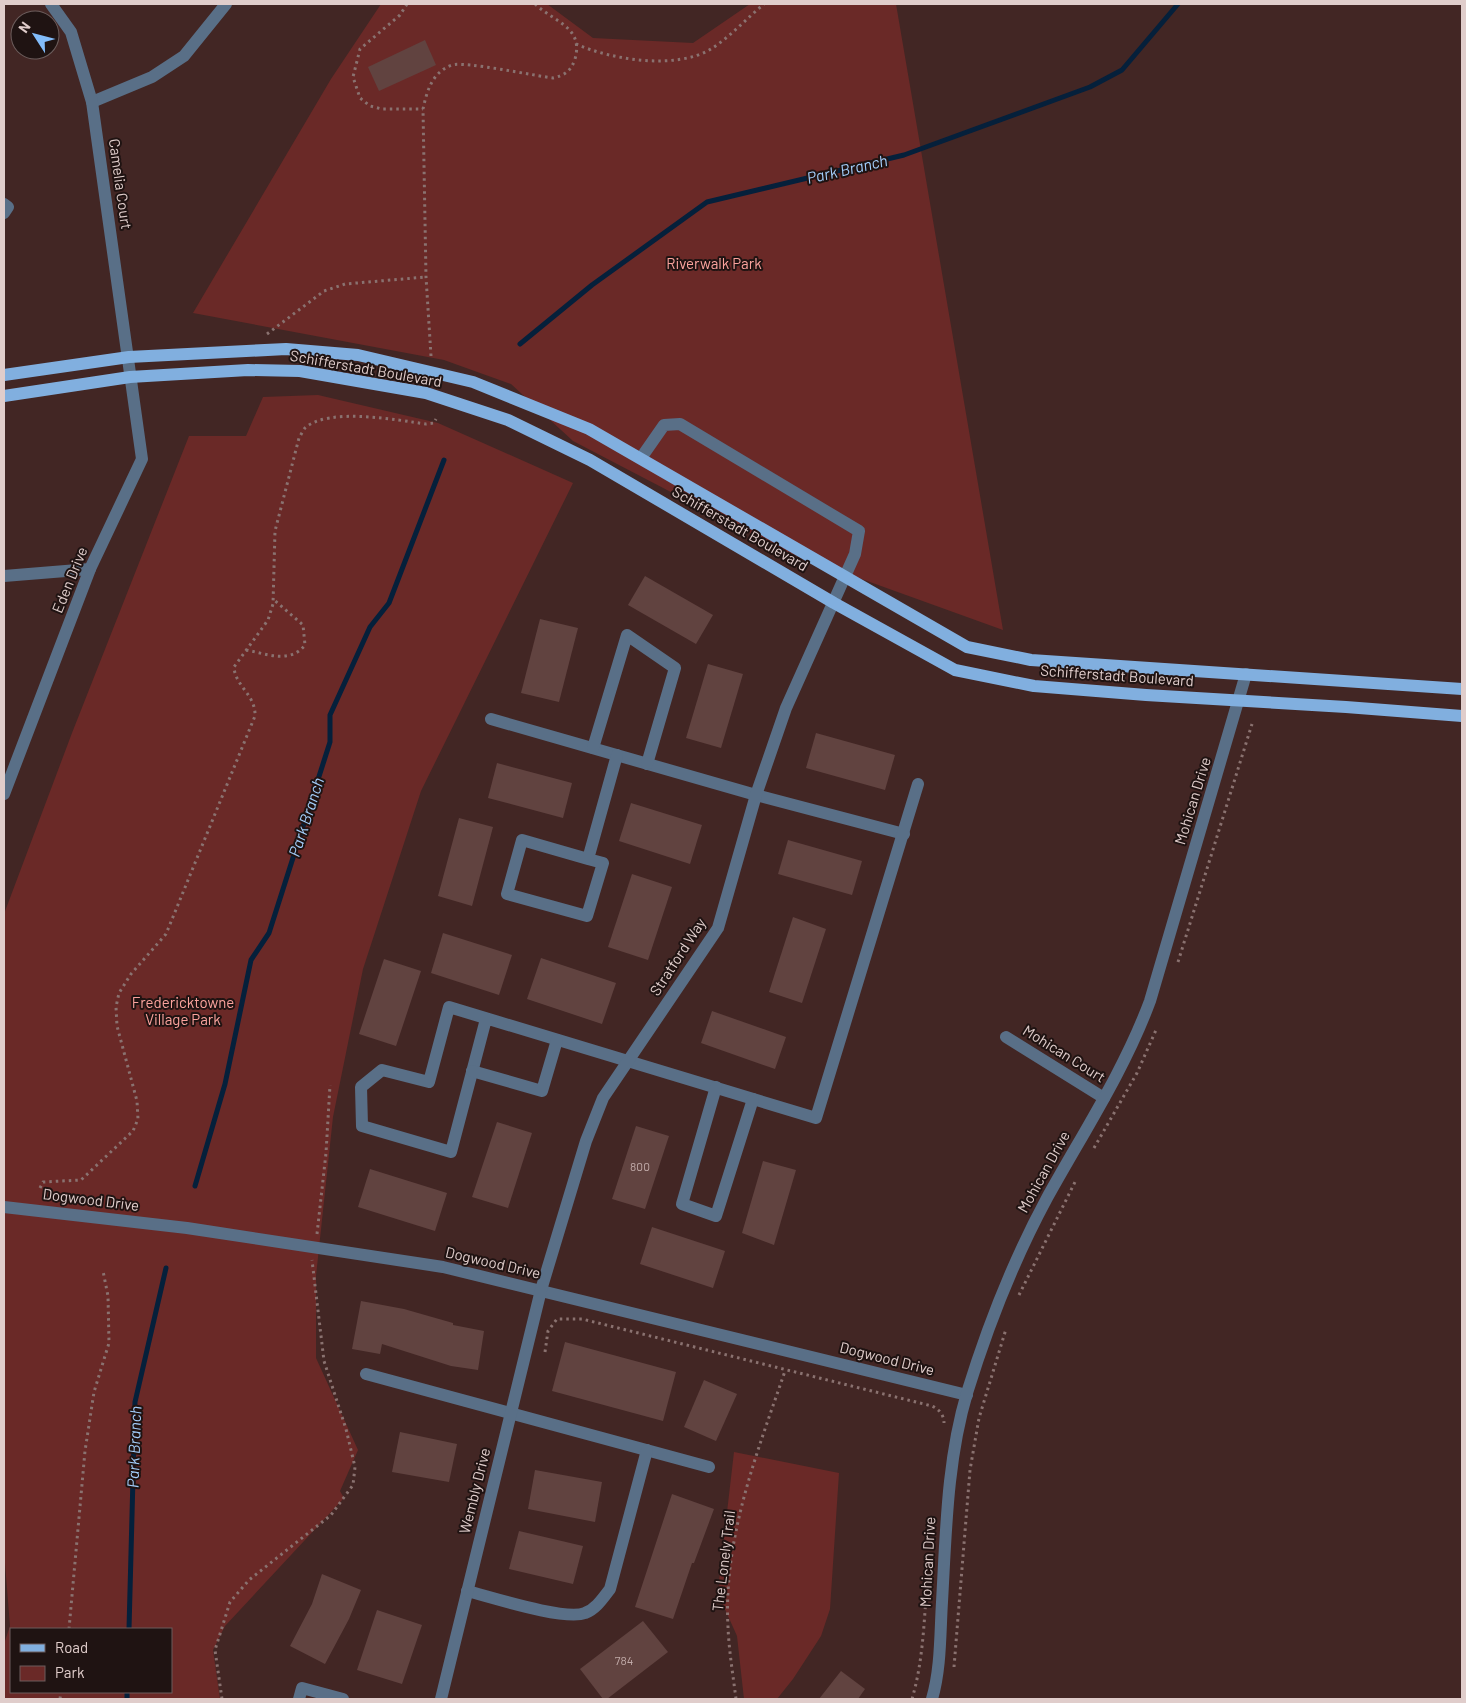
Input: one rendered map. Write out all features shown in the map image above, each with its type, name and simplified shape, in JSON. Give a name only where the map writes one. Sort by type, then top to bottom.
[{"type":"main road","name":"Schifferstadt Boulevard","points":[[4,376],[129,357],[286,349],[358,355],[473,382],[589,429],[967,647],[1031,660],[1462,689]]},
{"type":"main road","name":"Schifferstadt Boulevard","points":[[4,396],[130,377],[248,370],[300,371],[426,393],[508,420],[590,460],[834,603],[955,670],[1034,686],[1146,696],[1240,700],[1462,716]]},
{"type":"street","name":"Camelia Court","points":[[51,4],[71,32],[92,102],[129,357],[130,377]]},
{"type":"street","points":[[92,102],[152,77],[184,56],[226,4]]},
{"type":"street","points":[[4,204],[8,207],[4,213]]},
{"type":"street","name":"Eden Drive","points":[[4,794],[90,570],[142,459],[130,377]]},
{"type":"street","name":"Stratford Way","points":[[541,1290],[586,1141],[603,1098],[718,928],[756,795],[786,708],[856,554],[860,531],[680,424],[664,425],[641,458]]},
{"type":"street","points":[[4,576],[90,570]]},
{"type":"street","points":[[593,748],[627,635],[675,668],[647,764]]},
{"type":"street","name":"Mohican Drive","points":[[932,1699],[938,1665],[950,1484],[960,1422],[967,1395],[992,1314],[1012,1267],[1046,1199],[1135,1041],[1150,1001],[1240,700],[1246,674]]},
{"type":"street","points":[[491,719],[756,795],[904,834]]},
{"type":"street","points":[[588,859],[617,755]]},
{"type":"street","points":[[486,1019],[451,1152],[362,1126],[361,1087],[382,1070],[429,1082],[449,1007],[816,1118],[918,784]]},
{"type":"street","points":[[522,840],[588,859],[603,863],[587,916],[507,894],[522,840]]},
{"type":"street","name":"Mohican Court","points":[[1006,1037],[1104,1098]]},
{"type":"street","points":[[472,1071],[542,1091],[557,1040]]},
{"type":"street","points":[[716,1087],[682,1204],[716,1216],[752,1099]]},
{"type":"street","name":"Dogwood Drive","points":[[4,1207],[187,1228],[443,1267],[967,1395]]},
{"type":"street","name":"Wembly Drive","points":[[441,1699],[541,1290]]},
{"type":"street","points":[[366,1374],[710,1468]]},
{"type":"street","points":[[467,1591],[566,1615],[585,1613],[601,1602],[610,1589],[647,1450]]},
{"type":"street","points":[[299,1699],[302,1688],[343,1699]]},
{"type":"path","points":[[407,4],[400,15],[360,49],[353,77],[360,98],[370,106],[382,109],[423,109]]},
{"type":"path","points":[[431,356],[426,277],[423,109],[428,88],[438,74],[453,65],[553,78],[564,75],[572,68],[577,38],[569,28],[535,4]]},
{"type":"path","points":[[576,44],[596,53],[659,61],[689,58],[711,49],[764,4]]},
{"type":"path","points":[[267,334],[324,291],[346,284],[426,277]]},
{"type":"path","points":[[40,1188],[43,1182],[81,1180],[134,1131],[138,1119],[137,1101],[117,1026],[116,1007],[119,993],[141,961],[166,934],[255,716],[255,708],[250,694],[235,677],[234,666],[268,620],[273,599],[275,531],[299,438],[305,428],[317,422],[334,418],[370,418],[426,424],[434,423],[436,419]]},
{"type":"path","points":[[246,650],[285,657],[298,654],[305,645],[304,625],[273,599]]},
{"type":"path","points":[[1176,970],[1252,724]]},
{"type":"path","points":[[1092,1152],[1137,1073],[1158,1024]]},
{"type":"path","points":[[222,1699],[215,1650],[230,1602],[249,1580],[331,1515],[353,1485],[354,1467],[346,1429],[324,1361],[311,1265],[320,1220],[330,1086]]},
{"type":"path","points":[[1015,1304],[1077,1177]]},
{"type":"path","points":[[69,1628],[86,1451],[94,1392],[109,1343],[108,1296],[104,1271]]},
{"type":"path","points":[[545,1352],[548,1331],[557,1319],[582,1319],[932,1406],[938,1409],[942,1415],[943,1428]]},
{"type":"path","points":[[953,1672],[970,1470],[985,1396],[1008,1322]]},
{"type":"path","name":"The Lonely Trail","points":[[736,1699],[727,1626],[734,1543],[753,1465],[785,1371]]},
{"type":"path","points":[[912,1699],[919,1673],[924,1636],[928,1574]]},
{"type":"green space","name":"Riverwalk Park","points":[[381,4],[547,4],[593,38],[693,43],[750,4],[896,4],[1003,630],[784,551],[573,441],[511,384],[444,360],[193,313],[331,79]]},
{"type":"green space","name":"Fredericktowne Village Park","points":[[318,395],[438,423],[573,483],[421,791],[363,969],[333,1117],[316,1276],[316,1358],[358,1450],[340,1491],[344,1498],[225,1626],[213,1650],[220,1699],[4,1699],[4,1644],[10,1626],[4,1551],[4,914],[72,733],[189,436],[246,436],[263,397]]},
{"type":"green space","points":[[734,1452],[839,1473],[830,1609],[821,1636],[793,1679],[777,1699],[744,1699],[737,1636],[720,1598],[719,1581]]},
{"type":"building","points":[[425,40],[436,65],[379,91],[368,67]]},
{"type":"building","points":[[645,576],[713,615],[696,644],[628,605]]},
{"type":"building","points":[[540,619],[578,628],[559,702],[521,693]]},
{"type":"building","points":[[708,664],[743,674],[721,748],[686,738]]},
{"type":"building","points":[[816,733],[895,755],[885,790],[806,768]]},
{"type":"building","points":[[497,763],[572,783],[563,818],[488,798]]},
{"type":"building","points":[[631,803],[702,825],[690,864],[619,841]]},
{"type":"building","points":[[459,818],[493,827],[472,906],[438,896]]},
{"type":"building","points":[[788,840],[862,861],[852,895],[778,874]]},
{"type":"building","points":[[632,874],[672,887],[648,960],[608,947]]},
{"type":"building","points":[[793,917],[826,929],[802,1003],[769,992]]},
{"type":"building","points":[[443,933],[512,955],[499,995],[431,973]]},
{"type":"building","points":[[541,958],[616,983],[602,1024],[527,999]]},
{"type":"building","points":[[384,959],[421,971],[396,1046],[359,1034]]},
{"type":"building","points":[[712,1011],[786,1037],[775,1069],[701,1043]]},
{"type":"building","points":[[497,1122],[532,1133],[508,1208],[472,1197]]},
{"type":"building","points":[[636,1126],[669,1136],[645,1209],[612,1199]]},
{"type":"building","points":[[763,1161],[796,1170],[774,1245],[742,1233]]},
{"type":"building","points":[[370,1169],[447,1193],[435,1231],[358,1207]]},
{"type":"building","points":[[652,1227],[725,1251],[713,1288],[640,1264]]},
{"type":"building","points":[[361,1301],[404,1309],[453,1323],[453,1325],[484,1331],[478,1370],[451,1366],[382,1344],[380,1354],[352,1349]]},
{"type":"building","points":[[565,1342],[676,1372],[663,1421],[552,1391]]},
{"type":"building","points":[[704,1380],[737,1394],[716,1441],[684,1427]]},
{"type":"building","points":[[400,1432],[457,1444],[449,1482],[392,1472]]},
{"type":"building","points":[[535,1470],[602,1482],[595,1522],[528,1509]]},
{"type":"building","points":[[672,1494],[714,1509],[694,1563],[692,1563],[673,1619],[635,1607]]},
{"type":"building","points":[[519,1531],[583,1546],[573,1584],[509,1569]]},
{"type":"building","points":[[322,1574],[361,1590],[349,1619],[325,1664],[290,1646],[312,1604]]},
{"type":"building","points":[[377,1610],[422,1625],[402,1684],[357,1670]]},
{"type":"building","points":[[643,1621],[668,1652],[607,1699],[603,1699],[580,1669]]},
{"type":"building","points":[[841,1671],[865,1689],[858,1699],[819,1699]]},
{"type":"waterway","name":"Park Branch","points":[[520,344],[592,285],[707,202],[904,155],[1090,87],[1122,70],[1178,4]]},
{"type":"waterway","name":"Park Branch","points":[[195,1186],[225,1084],[251,960],[269,933],[330,742],[330,715],[370,627],[389,603],[444,460]]},
{"type":"waterway","name":"Park Branch","points":[[129,1628],[135,1402],[166,1268]]},
{"type":"waterway","name":"Park Branch","points":[[127,1693],[127,1699]]}]
